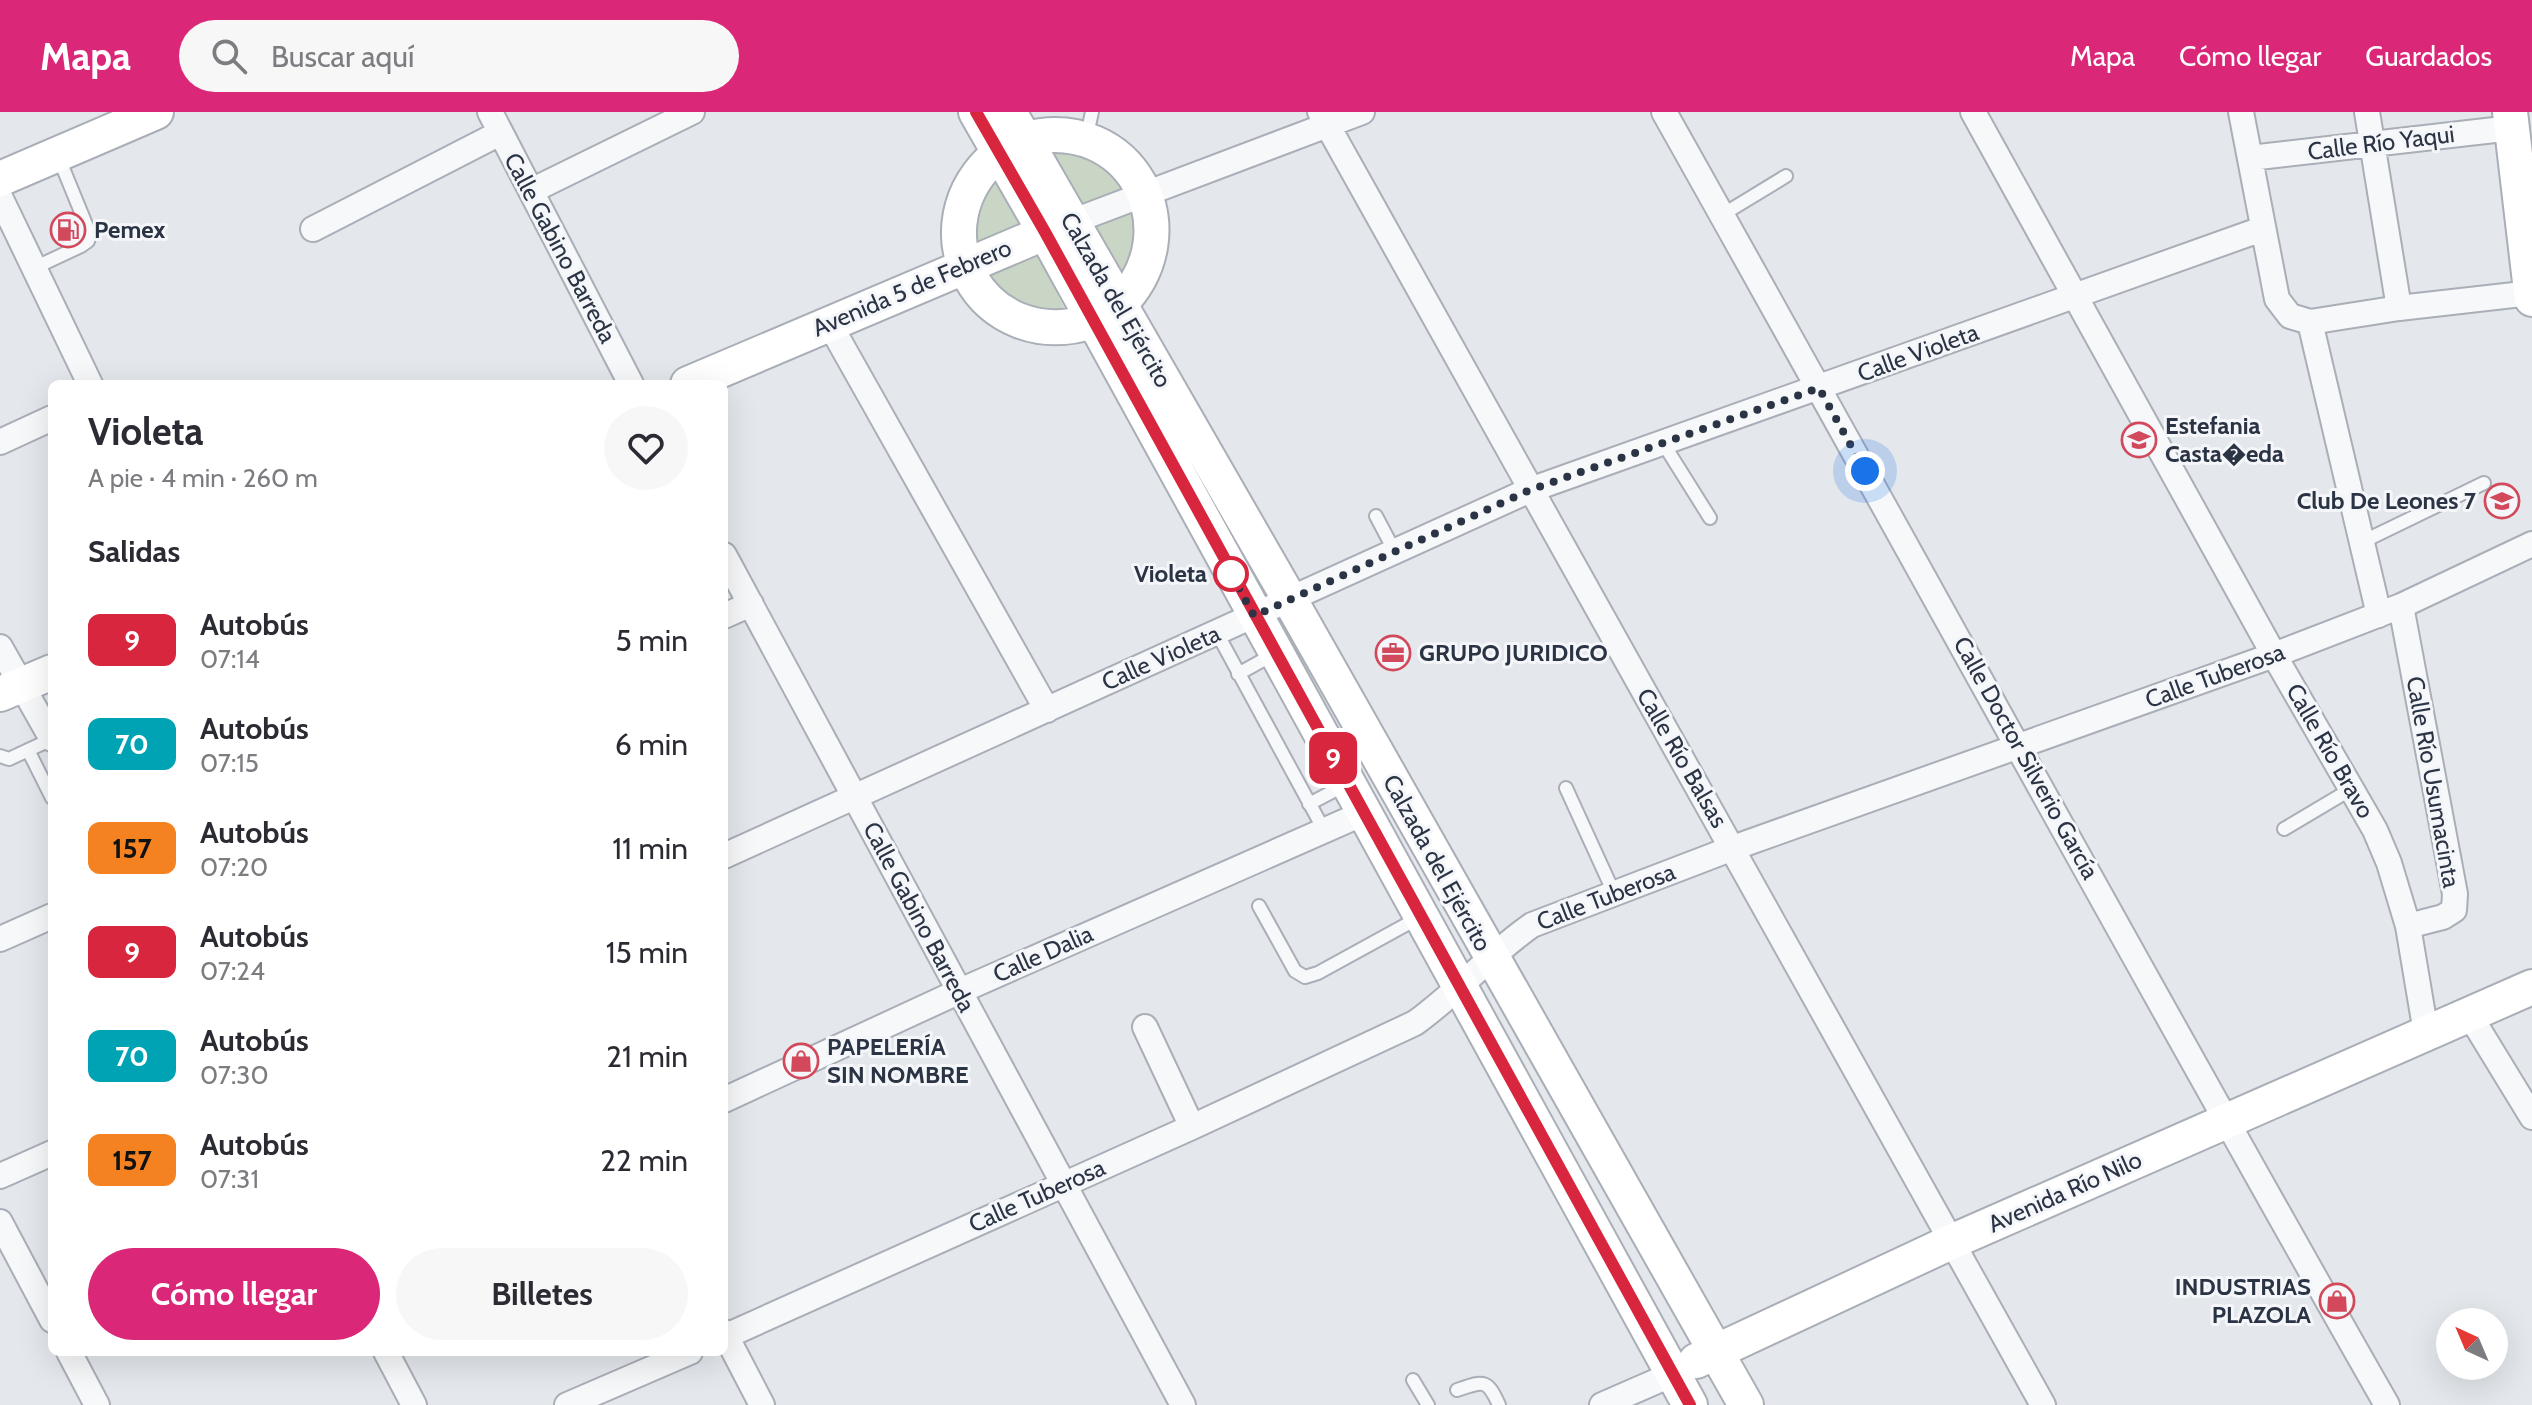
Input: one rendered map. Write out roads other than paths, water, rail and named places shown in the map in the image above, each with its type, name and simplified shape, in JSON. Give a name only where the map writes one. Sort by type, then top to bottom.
[{"type":"main road","points":[[0,179],[156,112]]},
{"type":"main road","name":"Calzada del Ejército","points":[[976,112],[1011,135],[1106,313],[1254,616],[1685,1397]]},
{"type":"main road","points":[[2511,120],[2532,299]]},
{"type":"main road","points":[[1089,126],[1109,150],[1127,165],[1145,194],[1152,214],[1153,236],[1149,259],[1139,282],[1106,313],[1076,327],[1044,328],[1020,322],[998,310],[979,291],[965,266],[959,231],[962,206],[973,181],[1011,135],[1062,134],[1089,126]]},
{"type":"main road","name":"Avenida 5 de Febrero","points":[[697,380],[1058,227]]},
{"type":"main road","name":"Calzada del Ejército","points":[[1106,313],[1290,600],[1490,958],[1746,1405]]},
{"type":"main road","name":"Avenida Río Nilo","points":[[1685,1397],[1716,1351],[1951,1242],[2532,987]]},
{"type":"street","points":[[531,191],[692,112]]},
{"type":"street","name":"Avenida 5 de Febrero","points":[[1058,227],[1145,194],[1324,118],[1362,112]]},
{"type":"street","name":"Calle Doctor Silverio García","points":[[1664,112],[2020,746],[2225,1121],[2387,1405]]},
{"type":"street","name":"Calle Río Bravo","points":[[1973,112],[2274,655],[2353,788],[2389,863],[2408,926],[2426,1033]]},
{"type":"street","points":[[2241,112],[2277,299],[2290,316],[2310,322],[2532,293]]},
{"type":"street","points":[[2367,112],[2399,308]]},
{"type":"street","name":"Calle Río Balsas","points":[[1324,118],[2043,1405]]},
{"type":"street","name":"Calle Río Yaqui","points":[[2250,158],[2372,144],[2511,120]]},
{"type":"street","points":[[313,229],[495,123]]},
{"type":"street","name":"Calle Gabino Barreda","points":[[495,123],[629,380]]},
{"type":"street","points":[[0,197],[88,380]]},
{"type":"street","name":"Calle Violeta","points":[[728,854],[1530,490],[2262,229]]},
{"type":"street","name":"Calle Río Usumacinta","points":[[2310,322],[2362,542],[2390,611],[2455,894],[2454,910],[2443,917],[2408,926]]},
{"type":"street","points":[[829,323],[1047,710]]},
{"type":"street","points":[[0,442],[48,420]]},
{"type":"street","name":"Calle Tuberosa","points":[[728,1334],[1192,1127],[1415,1023],[1532,925],[1733,848],[2390,611],[2532,544]]},
{"type":"street","name":"Calle Gabino Barreda","points":[[728,562],[1183,1405]]},
{"type":"street","points":[[728,614],[751,604]]},
{"type":"street","points":[[0,647],[24,684],[48,731]]},
{"type":"street","name":"Calle Dalia","points":[[728,1098],[960,991],[1324,830],[1356,798]]},
{"type":"street","points":[[0,939],[48,918]]},
{"type":"street","points":[[2469,1014],[2532,1117]]},
{"type":"street","points":[[1145,1027],[1192,1127]]},
{"type":"street","points":[[0,1176],[48,1155]]},
{"type":"street","points":[[0,1222],[48,1312]]},
{"type":"street","points":[[728,1341],[762,1405]]},
{"type":"street","points":[[71,1356],[97,1405]]},
{"type":"street","points":[[388,1356],[414,1405]]},
{"type":"street","points":[[581,1402],[681,1356]]},
{"type":"street","name":"Avenida Río Nilo","points":[[1602,1405],[1685,1397]]},
{"type":"lane","points":[[34,268],[81,246],[88,241],[90,234],[57,154]]},
{"type":"lane","points":[[1722,215],[1786,176]]},
{"type":"lane","points":[[1663,443],[1710,518]]},
{"type":"lane","points":[[2362,542],[2484,483]]},
{"type":"lane","points":[[1376,516],[1395,552]]},
{"type":"lane","points":[[1217,633],[1324,830]]},
{"type":"lane","points":[[1238,674],[1275,654]]},
{"type":"lane","points":[[0,756],[9,759],[48,741]]},
{"type":"lane","points":[[28,750],[48,790]]},
{"type":"lane","points":[[1566,788],[1614,893]]},
{"type":"lane","points":[[2284,829],[2353,788]]},
{"type":"lane","points":[[1309,804],[1356,798]]},
{"type":"lane","points":[[1259,906],[1295,971],[1305,977],[1318,973],[1420,917]]},
{"type":"lane","points":[[1413,1380],[1428,1405]]},
{"type":"lane","points":[[1457,1390],[1479,1382],[1485,1383],[1492,1389],[1499,1405]]},
{"type":"place","name":"Pemex","points":[[68,230]]},
{"type":"place","name":"Estefania Casta�eda","points":[[2139,440]]},
{"type":"place","name":"Club De Leones 7","points":[[2502,501]]},
{"type":"place","name":"Violeta","points":[[1231,574]]},
{"type":"place","name":"GRUPO JURIDICO","points":[[1393,653]]},
{"type":"place","name":"PAPELERÍA SIN NOMBRE","points":[[801,1061]]},
{"type":"place","name":"INDUSTRIAS PLAZOLA","points":[[2337,1301]]}]
